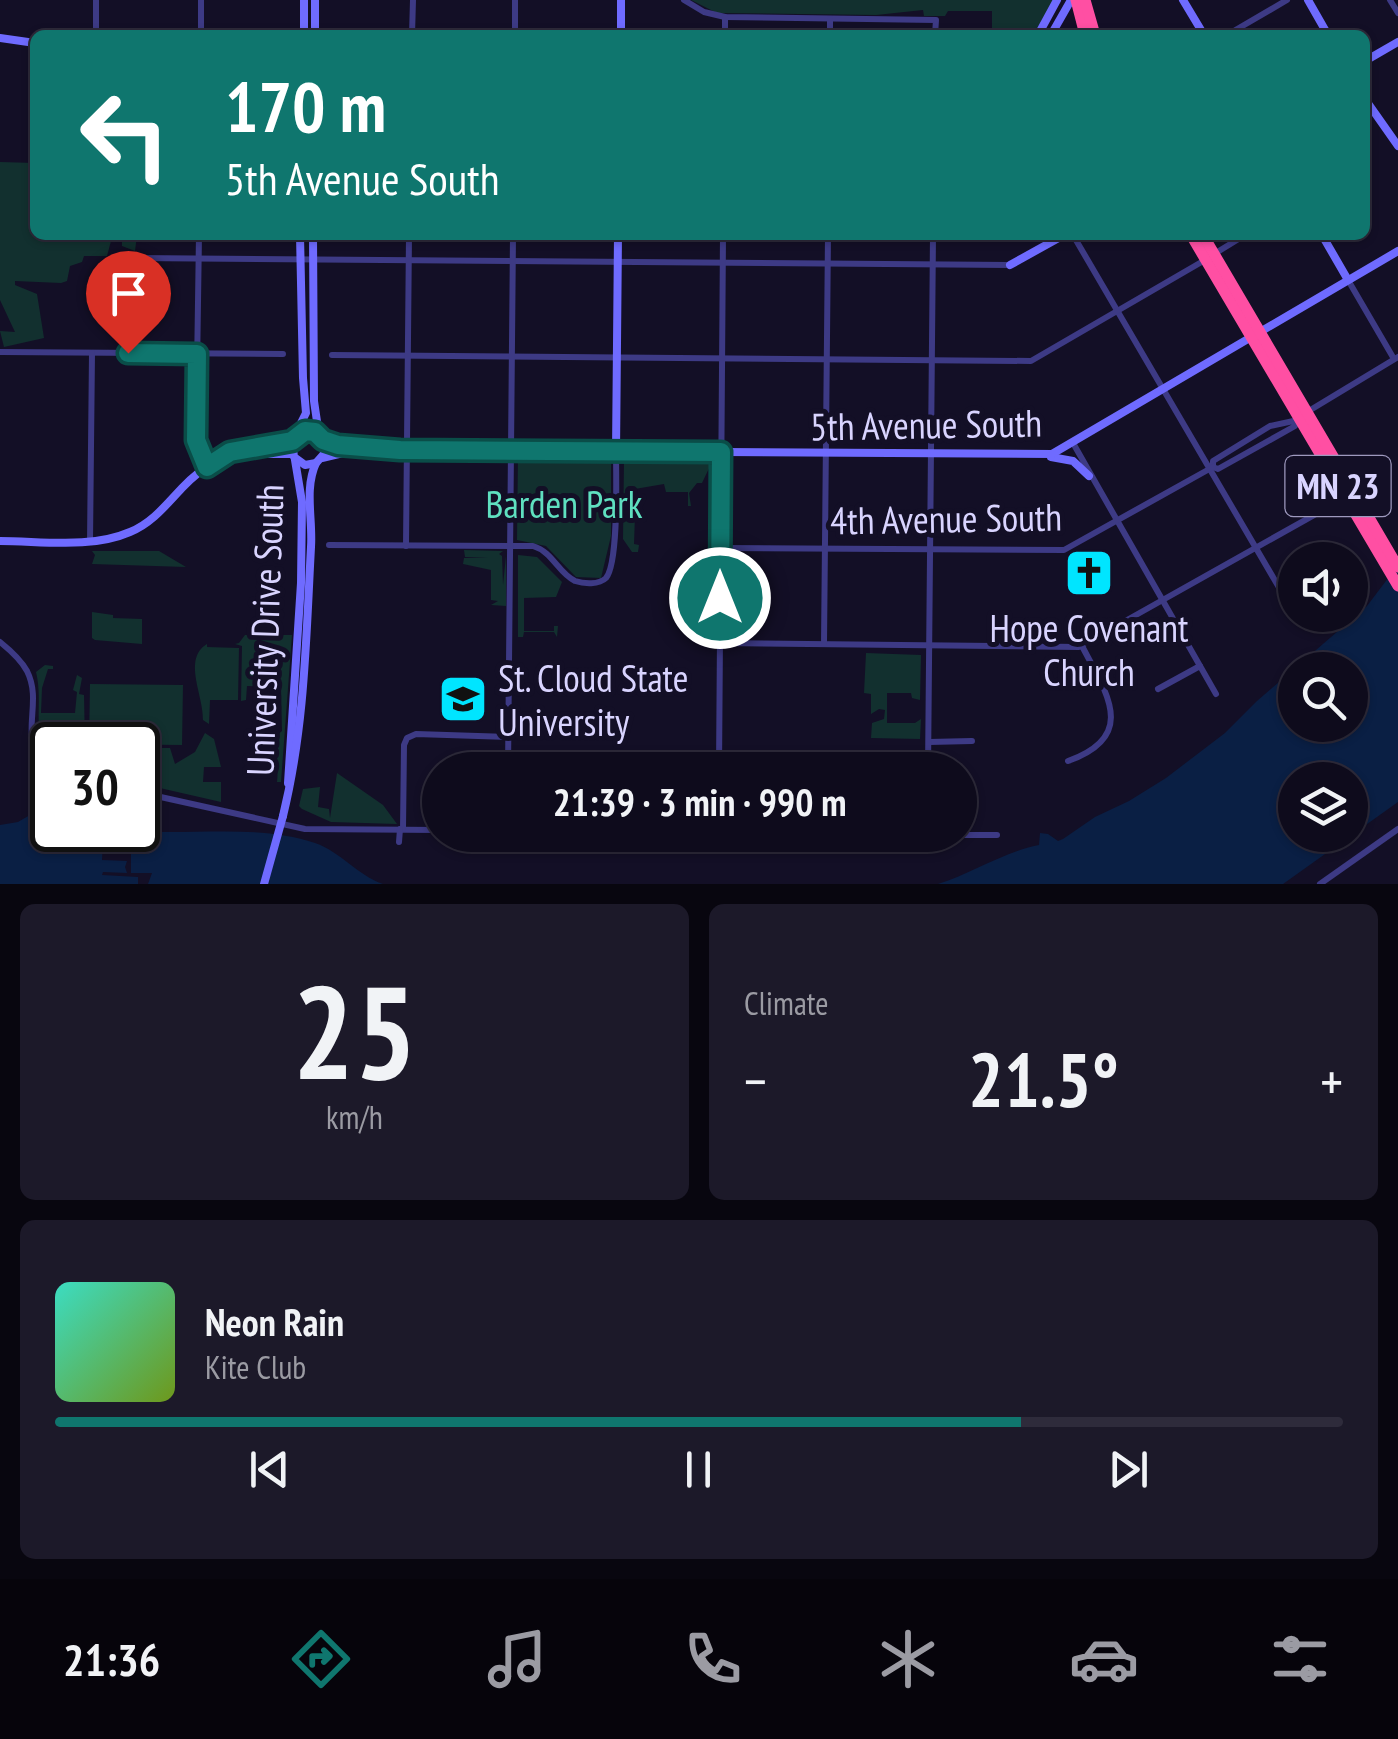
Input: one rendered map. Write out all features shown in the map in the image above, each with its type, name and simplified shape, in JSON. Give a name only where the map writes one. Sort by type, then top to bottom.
[{"type":"highway","name":"MN 23","points":[[1195,240],[1210,257],[1300,418],[1398,567]]},
{"type":"highway","name":"MN 23","points":[[1205,240],[1210,257]]},
{"type":"highway","name":"MN 23","points":[[1382,548],[1398,586]]},
{"type":"street","points":[[96,0],[96,30]]},
{"type":"street","points":[[201,0],[201,30]]},
{"type":"street","points":[[304,0],[304,30]]},
{"type":"street","points":[[315,0],[315,30]]},
{"type":"street","points":[[412,30],[413,0]]},
{"type":"street","points":[[515,30],[516,0]]},
{"type":"street","points":[[620,30],[621,0]]},
{"type":"street","points":[[684,0],[704,12],[725,17],[936,20],[936,30]]},
{"type":"street","points":[[1041,30],[1057,0]]},
{"type":"street","points":[[1183,0],[1201,30]]},
{"type":"street","points":[[1236,30],[1287,0]]},
{"type":"street","points":[[1308,0],[1325,30]]},
{"type":"street","points":[[1390,0],[1398,13]]},
{"type":"street","points":[[1057,30],[1079,13]]},
{"type":"street","points":[[725,17],[725,30]]},
{"type":"street","points":[[830,19],[830,30]]},
{"type":"street","points":[[0,38],[30,42]]},
{"type":"street","points":[[1370,58],[1398,42]]},
{"type":"street","points":[[1370,105],[1398,146]]},
{"type":"street","points":[[199,240],[196,440],[208,467]]},
{"type":"street","name":"University Drive South","points":[[294,438],[306,413],[300,240]]},
{"type":"street","points":[[208,467],[253,454],[294,457],[305,465],[319,460],[325,449],[314,401],[313,240]]},
{"type":"street","points":[[406,546],[403,450],[409,240]]},
{"type":"street","points":[[508,752],[514,240]]},
{"type":"street","points":[[329,545],[511,546],[544,550],[570,577],[582,583],[601,582],[608,575],[615,532],[618,240]]},
{"type":"street","points":[[719,752],[724,240]]},
{"type":"street","points":[[824,644],[828,240]]},
{"type":"street","points":[[928,752],[933,240]]},
{"type":"street","points":[[134,258],[1010,266],[1055,240]]},
{"type":"street","points":[[1076,240],[1278,585]]},
{"type":"street","points":[[332,355],[1031,361],[1237,240]]},
{"type":"street","points":[[1325,240],[1396,358]]},
{"type":"street","name":"5th Avenue South","points":[[319,460],[343,453],[403,450],[1042,455],[1072,444],[1398,251]]},
{"type":"street","points":[[0,352],[284,354]]},
{"type":"street","points":[[90,542],[92,353]]},
{"type":"street","name":"4th Avenue South","points":[[720,548],[1074,547],[1210,468],[1213,461],[1270,426],[1300,418],[1396,358]]},
{"type":"street","points":[[0,541],[90,542],[113,538],[139,528],[208,467],[242,449],[294,438],[305,431],[321,438]]},
{"type":"street","points":[[294,438],[294,457]]},
{"type":"street","name":"5th Avenue South","points":[[321,438],[338,445],[403,450]]},
{"type":"street","points":[[1072,444],[1216,694]]},
{"type":"street","points":[[1042,455],[1073,461],[1090,476]]},
{"type":"street","name":"University Drive South","points":[[286,803],[301,595],[302,502],[294,457]]},
{"type":"street","name":"University Drive South","points":[[264,884],[300,738],[312,520],[309,480],[319,460]]},
{"type":"street","points":[[720,644],[1082,646],[1332,505]]},
{"type":"street","points":[[0,642],[28,674],[30,736]]},
{"type":"street","points":[[1068,761],[1092,752],[1104,742],[1112,719],[1106,693],[1082,646]]},
{"type":"street","points":[[1158,689],[1200,666]]},
{"type":"street","points":[[399,842],[406,740],[416,734],[508,737]]},
{"type":"street","points":[[928,742],[972,741]]},
{"type":"street","points":[[160,797],[304,829],[422,830]]},
{"type":"street","points":[[1321,884],[1398,829]]},
{"type":"street","points":[[977,835],[997,835]]},
{"type":"green space","points":[[691,0],[1054,0],[1036,30],[992,30],[992,11],[948,11],[945,16],[924,16],[923,10],[876,15],[717,13]]},
{"type":"green space","points":[[0,162],[30,163],[30,240],[136,240],[135,251],[122,246],[122,242],[111,241],[107,256],[84,256],[82,262],[70,266],[67,281],[15,281],[15,285],[37,294],[44,338],[4,347],[0,331],[15,332],[0,300]]},
{"type":"green space","name":"Barden Park","points":[[518,457],[611,460],[611,536],[601,578],[576,577],[546,546],[517,540]]},
{"type":"green space","points":[[624,461],[712,462],[702,483],[697,483],[689,493],[691,506],[688,492],[666,492],[664,484],[629,490],[638,552],[632,552],[623,539]]},
{"type":"green space","points":[[464,550],[503,551],[499,554],[503,585],[506,556],[506,606],[491,605],[498,601],[491,600],[491,570],[463,564],[464,558],[488,558],[465,557]]},
{"type":"green space","points":[[92,551],[159,551],[186,567],[92,564]]},
{"type":"green space","points":[[518,555],[537,557],[562,582],[556,597],[524,598],[524,631],[554,631],[554,626],[558,626],[557,637],[554,632],[524,632],[523,637],[518,637]]},
{"type":"green space","points":[[92,612],[113,618],[142,619],[142,644],[95,640]]},
{"type":"green space","points":[[245,635],[292,635],[281,782],[277,782],[275,737],[282,731],[281,687],[247,686],[246,700],[241,701],[242,646],[235,644]]},
{"type":"green space","points":[[207,644],[239,648],[238,700],[210,700],[209,724],[203,720],[195,668],[200,651]]},
{"type":"green space","points":[[866,653],[921,655],[920,700],[912,698],[911,693],[887,693],[887,723],[915,723],[921,719],[920,739],[871,738],[872,723],[884,719],[885,710],[871,714],[871,694],[864,693]]},
{"type":"green space","points":[[45,665],[53,666],[48,669],[42,688],[41,713],[75,713],[77,692],[73,690],[77,675],[82,678],[79,694],[84,695],[85,722],[39,722],[36,672]]},
{"type":"green space","points":[[90,684],[183,685],[182,745],[160,745],[160,722],[89,722]]},
{"type":"green space","points":[[205,733],[214,739],[221,767],[204,767],[203,782],[221,782],[221,802],[160,788],[160,748],[170,748],[175,764],[195,752]]},
{"type":"green space","points":[[337,773],[383,805],[397,824],[331,822],[299,806],[303,789],[320,787],[318,807],[329,809],[330,818]]},
{"type":"water","points":[[1398,565],[1398,802],[1368,823],[1368,762],[1278,762],[1278,852],[1328,852],[1283,884],[938,884],[1039,845],[1040,833],[1058,841],[1063,839],[1095,817],[1129,801],[1225,733],[1278,683],[1278,742],[1368,742],[1368,652],[1314,652],[1337,632],[1368,632],[1368,605]]},
{"type":"water","points":[[30,815],[30,852],[102,852],[102,860],[127,861],[127,873],[102,875],[138,877],[138,884],[0,884],[0,825]]},
{"type":"water","points":[[160,832],[257,832],[315,843],[383,884],[148,884],[152,873],[131,873],[131,852],[160,852]]},
{"type":"place","name":"Hope Covenant Church","points":[[1089,573]]},
{"type":"place","name":"St. Cloud State University","points":[[463,699]]},
{"type":"route","points":[[128,353],[197,354],[196,440],[207,467],[230,452],[292,441],[305,431],[338,445],[400,450],[721,452],[720,598]]}]
